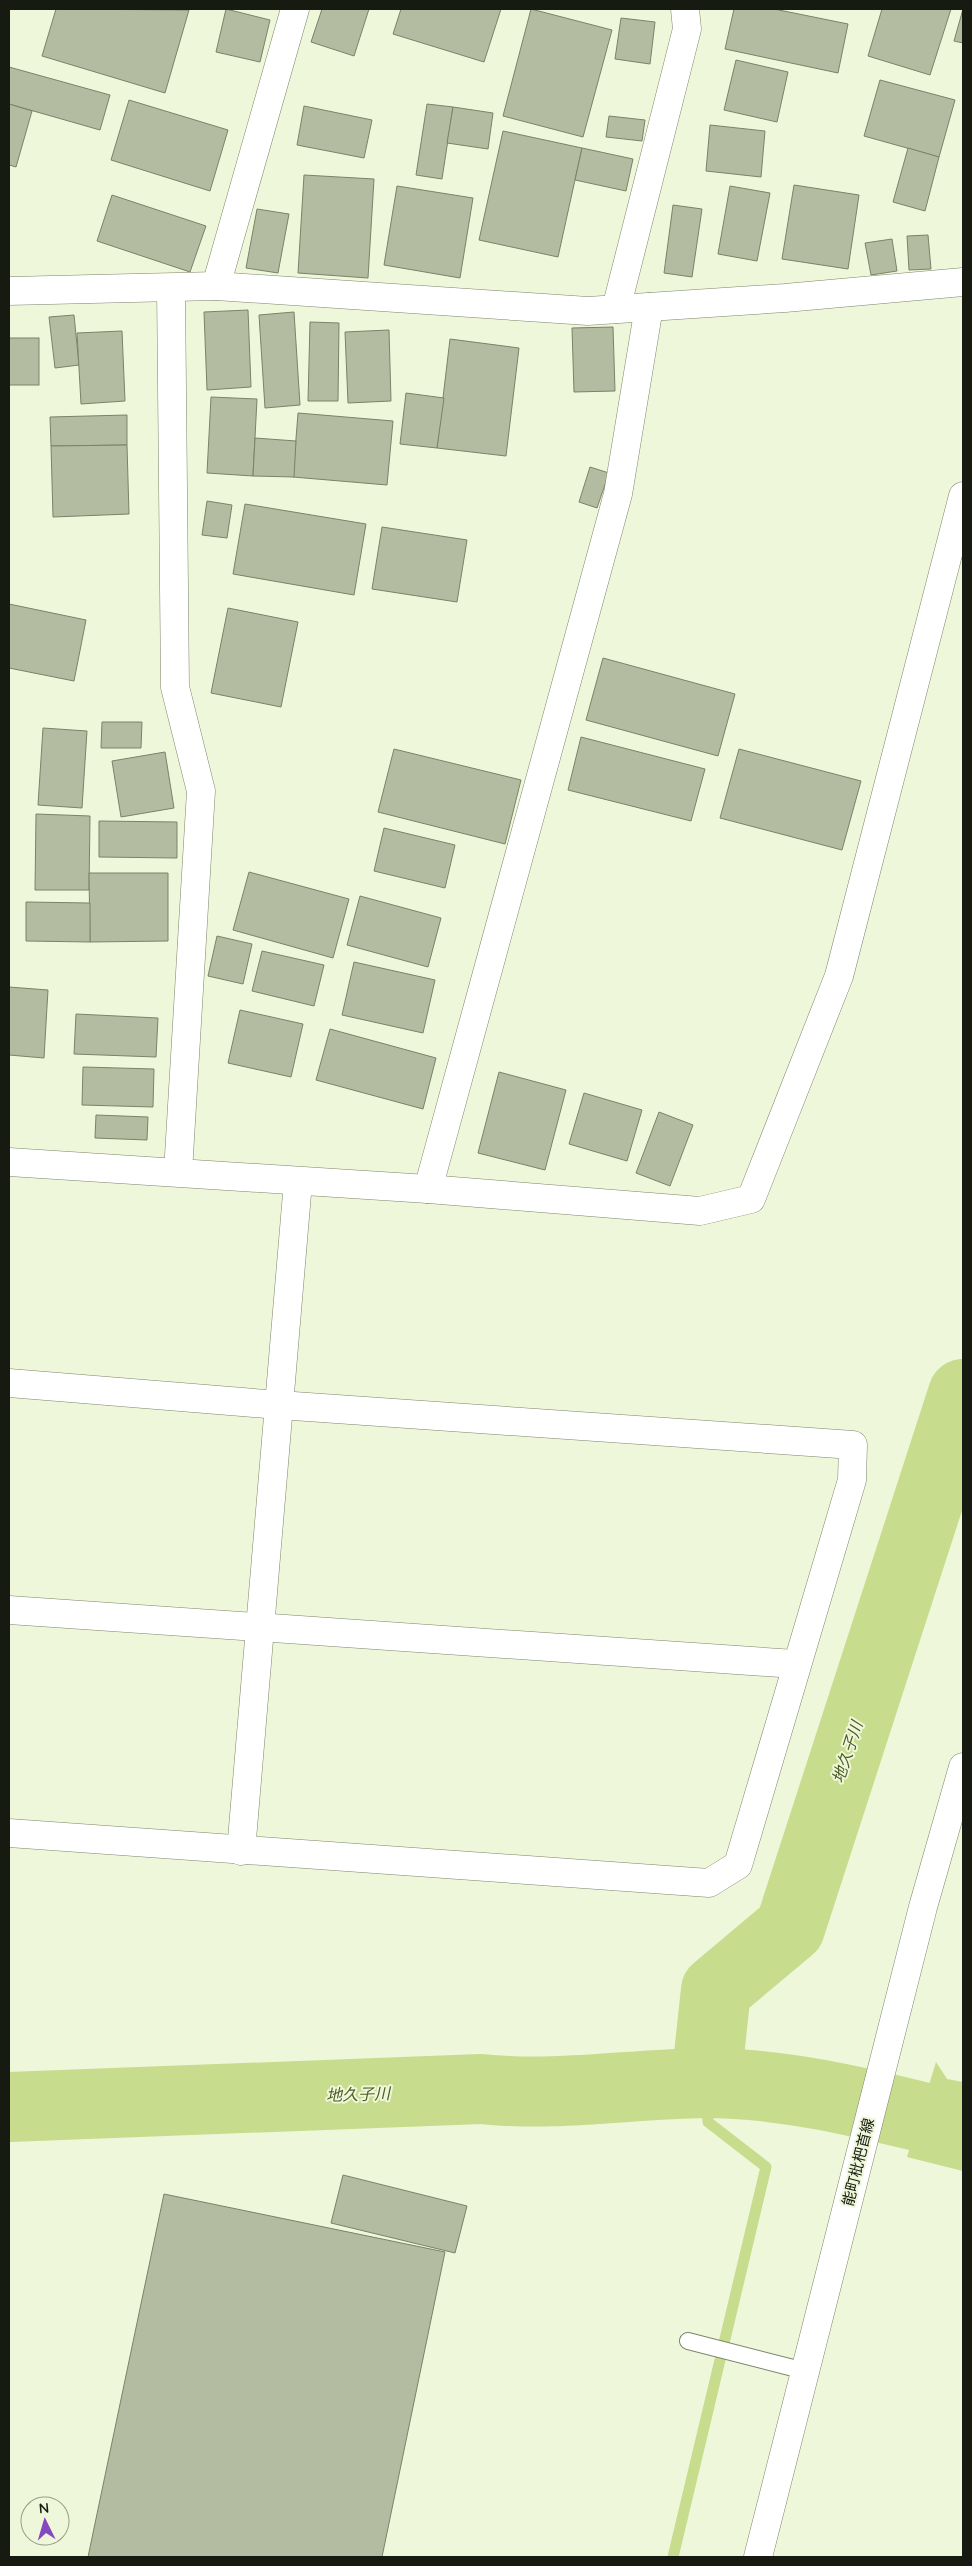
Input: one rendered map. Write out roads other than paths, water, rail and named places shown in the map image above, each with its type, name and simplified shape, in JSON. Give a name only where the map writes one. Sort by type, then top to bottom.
[{"type":"street","points":[[216,286],[295,9]]},
{"type":"street","points":[[616,309],[688,29],[685,9]]},
{"type":"street","points":[[9,291],[216,286],[588,311],[963,282]]},
{"type":"street","points":[[171,288],[175,687],[201,791],[178,1172]]},
{"type":"street","points":[[428,1189],[618,494],[649,307]]},
{"type":"street","points":[[9,1162],[428,1189],[700,1211],[750,1199],[839,976],[963,496]]},
{"type":"street","points":[[240,1851],[258,1626],[298,1182]]},
{"type":"street","points":[[9,1383],[279,1405],[853,1445],[852,1480],[795,1664],[738,1865],[709,1883],[9,1833]]},
{"type":"street","points":[[9,1610],[795,1664]]},
{"type":"street","name":"能町枇杷首線","points":[[758,2557],[909,1965],[958,1798],[963,1767]]},
{"type":"lane","points":[[688,2342],[806,2371]]},
{"type":"waterway","name":"地久子川","points":[[706,2083],[716,1990],[790,1928],[963,1394]]},
{"type":"waterway","name":"地久子川","points":[[9,2107],[481,2089],[537,2092],[705,2083],[738,2084],[803,2092],[867,2104],[963,2127]]},
{"type":"waterway","points":[[673,2557],[766,2167],[708,2122],[706,2083]]}]
